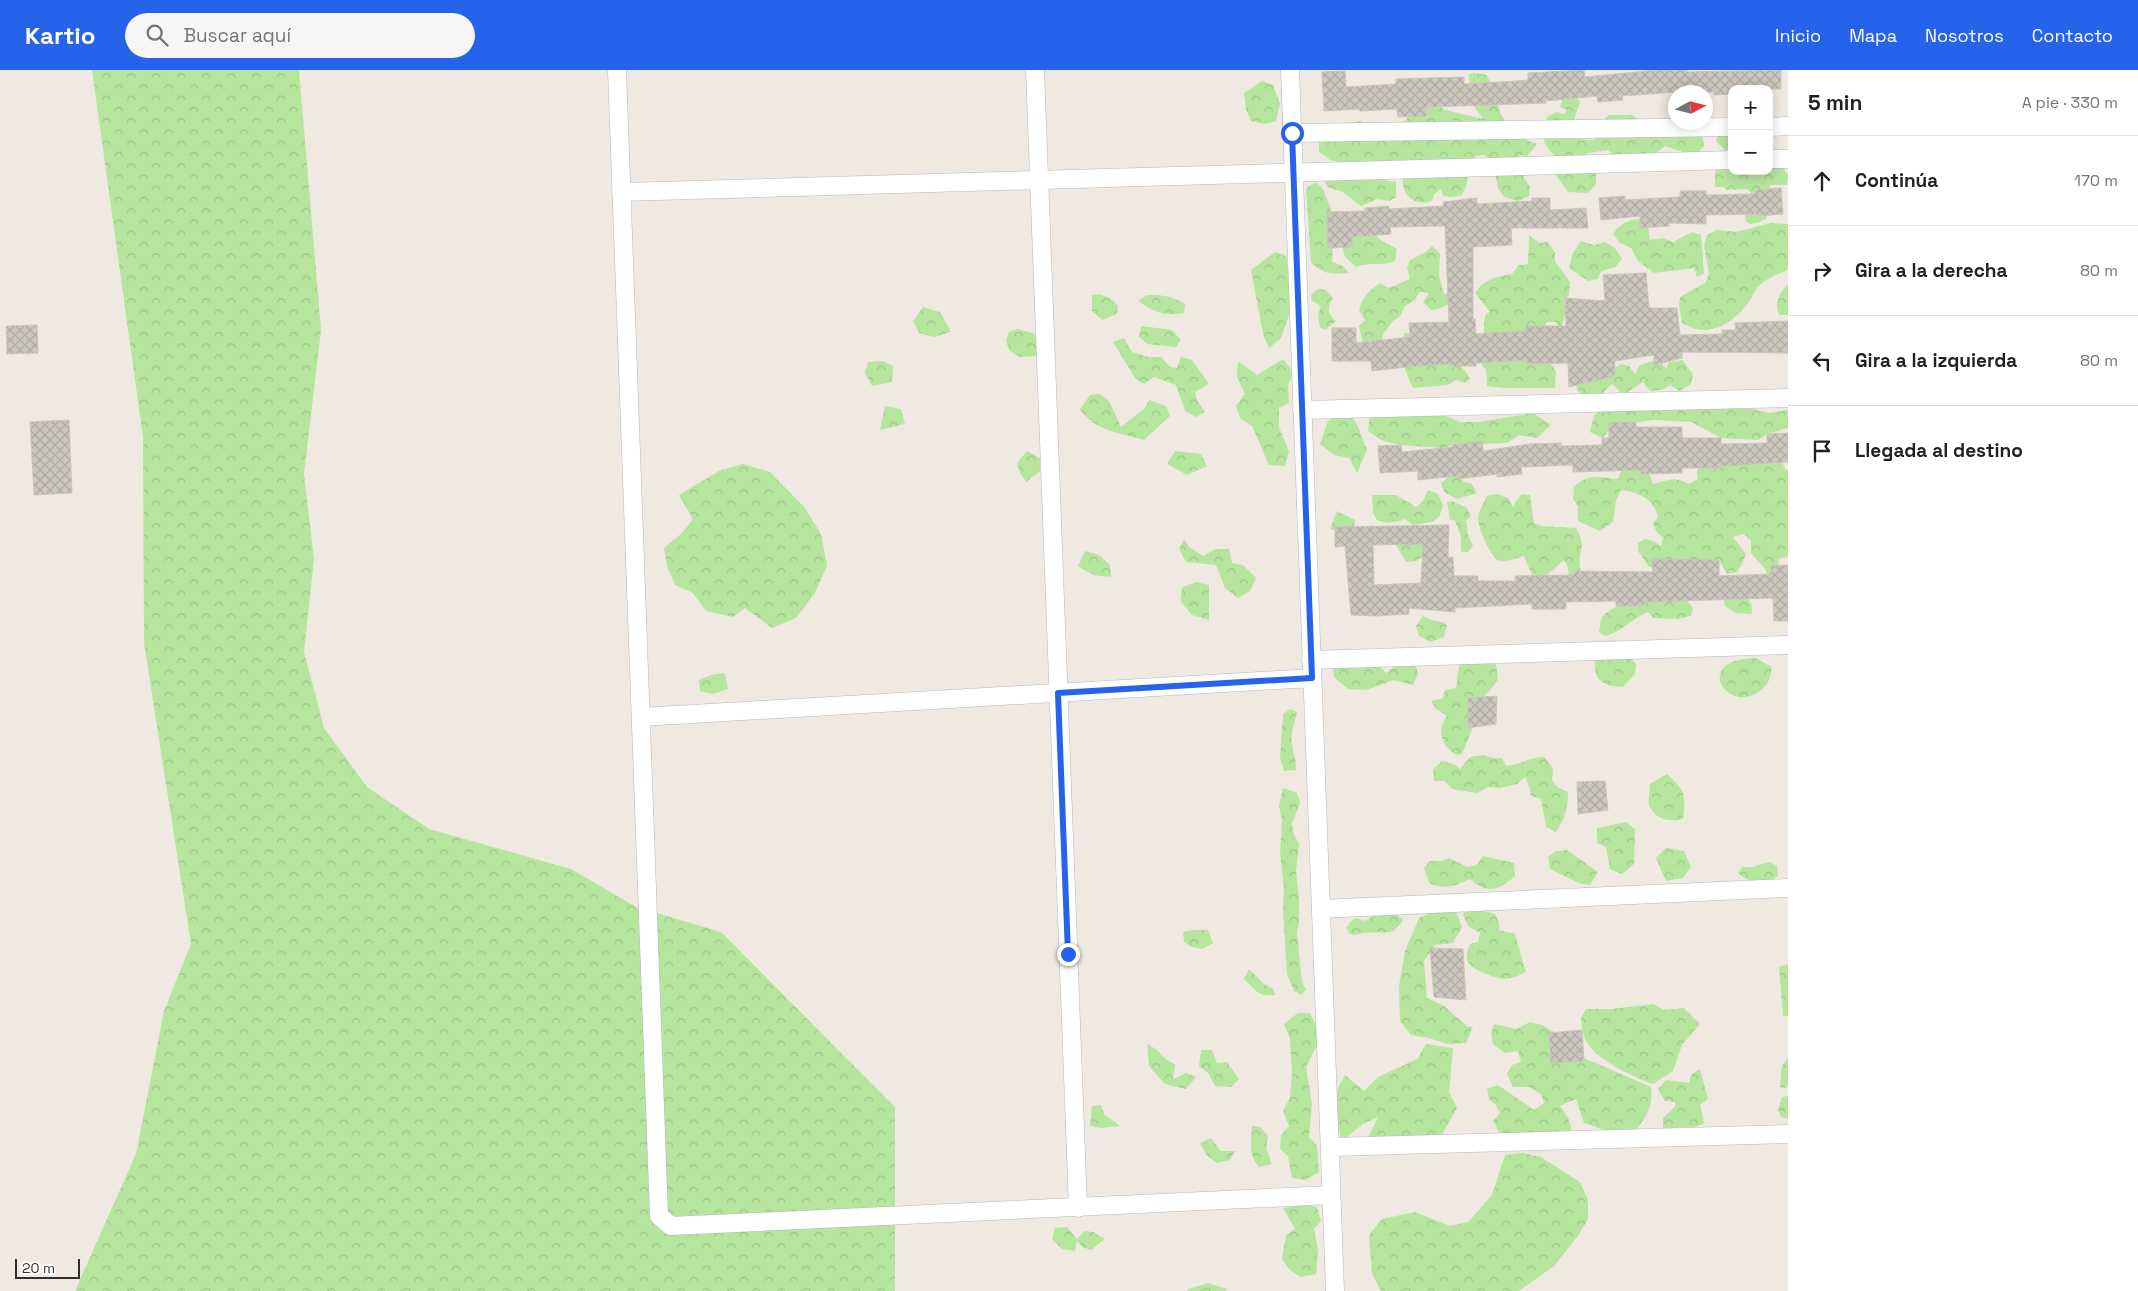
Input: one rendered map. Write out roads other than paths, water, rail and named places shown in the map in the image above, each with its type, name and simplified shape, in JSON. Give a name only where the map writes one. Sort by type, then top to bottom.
[{"type":"street","points":[[617,70],[660,1216],[670,1226],[1332,1195]]},
{"type":"street","points":[[1035,70],[1078,1208]]},
{"type":"street","points":[[1290,70],[1335,1291]]},
{"type":"street","points":[[1773,127],[1788,126]]},
{"type":"street","points":[[1292,133],[1728,127]]},
{"type":"street","points":[[1773,159],[1788,159]]},
{"type":"street","points":[[621,192],[1728,160]]},
{"type":"street","points":[[1302,410],[1788,398]]},
{"type":"street","points":[[1312,660],[1788,645]]},
{"type":"street","points":[[641,717],[1312,678]]},
{"type":"street","points":[[1321,908],[1788,888]]},
{"type":"street","points":[[1330,1147],[1788,1134]]}]
